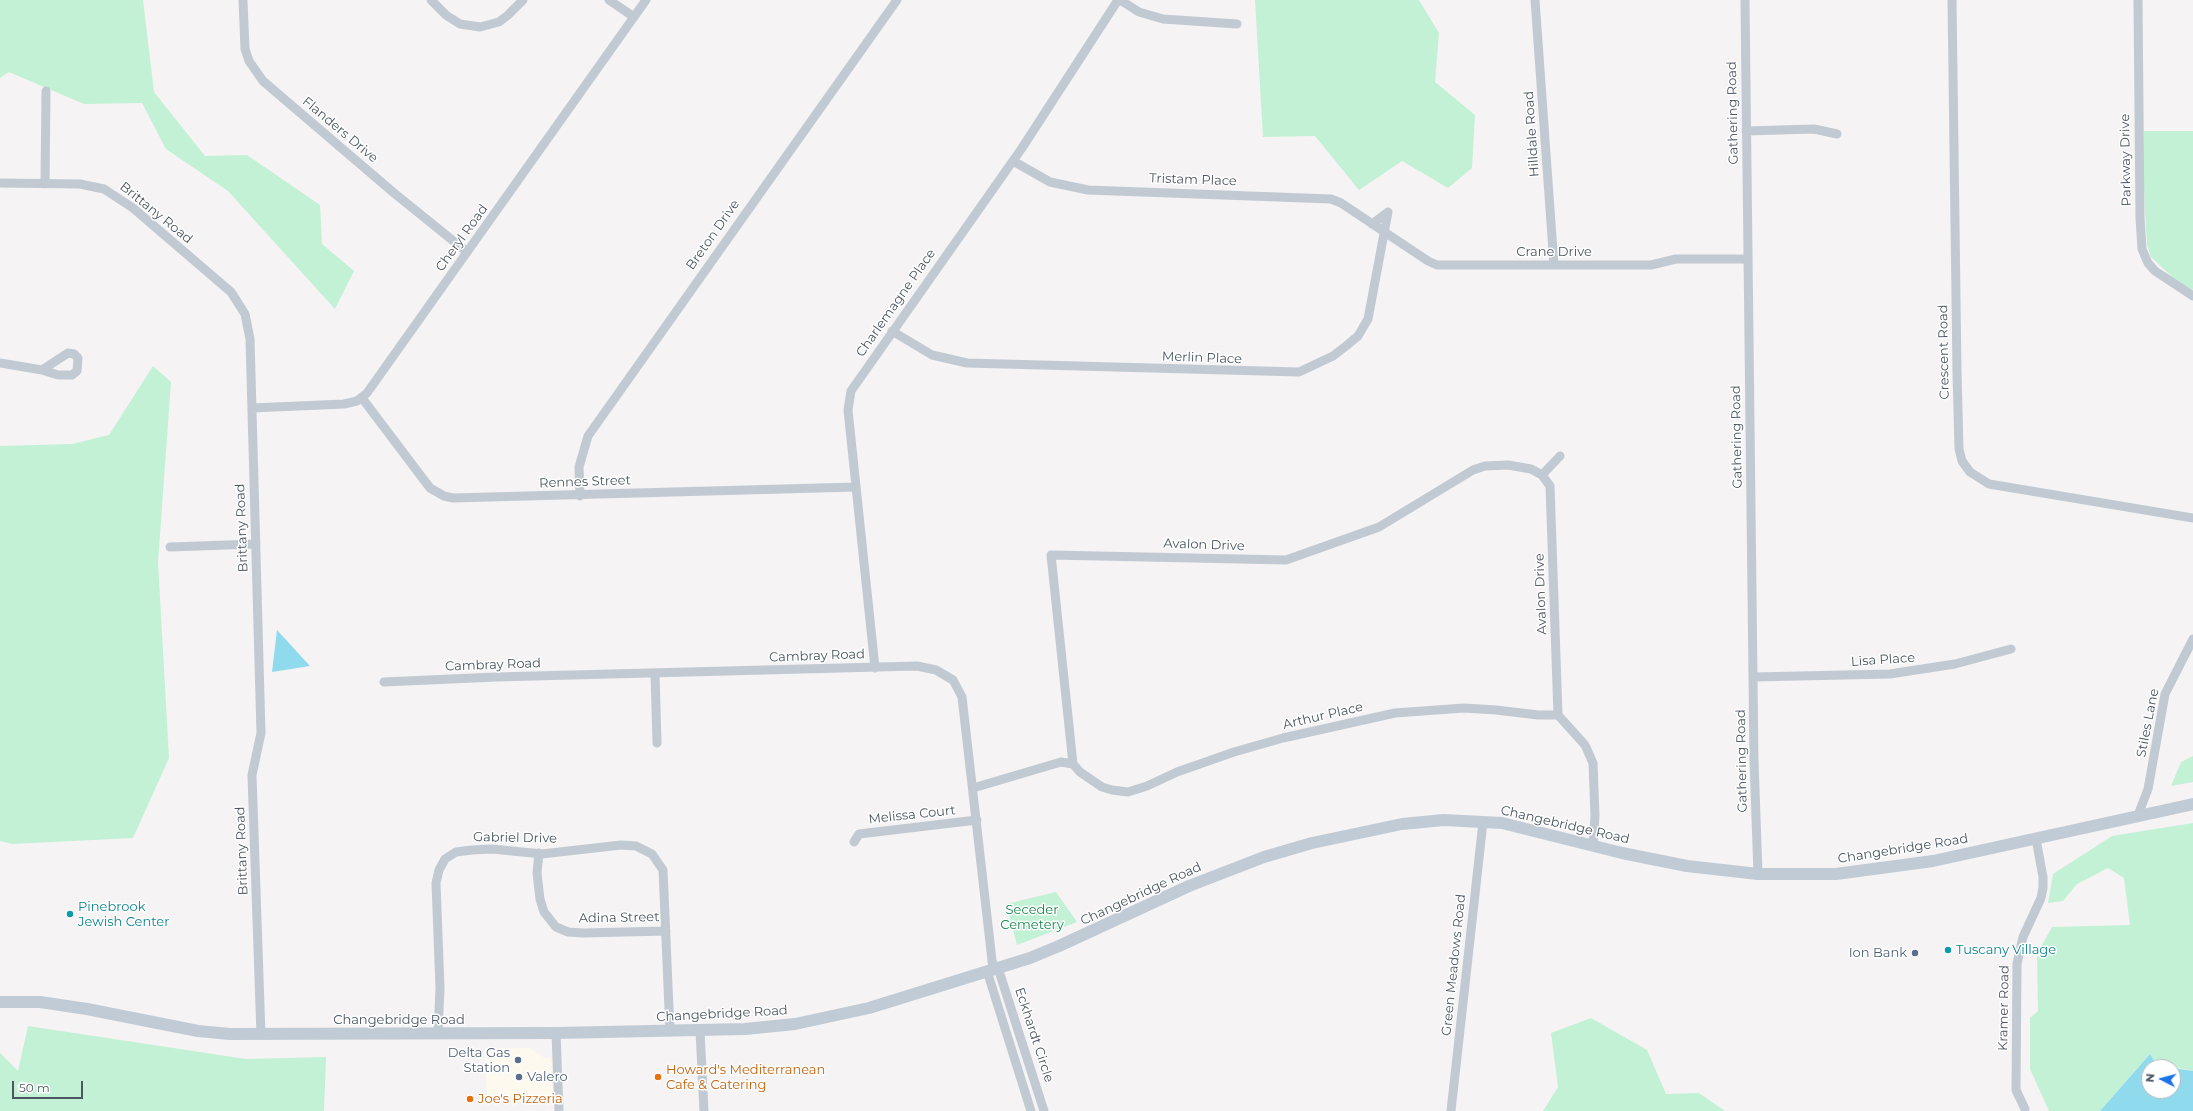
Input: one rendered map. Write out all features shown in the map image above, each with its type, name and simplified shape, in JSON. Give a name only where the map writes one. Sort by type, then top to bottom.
[{"type":"main road","name":"Changebridge Road","points":[[0,1002],[40,1002],[86,1009],[198,1031],[261,1035],[670,1032],[744,1030],[795,1024],[869,1008],[993,969],[1071,941],[1195,884],[1264,857],[1325,840],[1402,824],[1444,820],[1518,826],[1622,853],[1687,866],[1758,874],[1836,874],[1868,872],[1933,861],[2193,804]]},
{"type":"street","name":"Flanders Drive","points":[[243,0],[245,49],[249,61],[263,81],[394,193],[467,252]]},
{"type":"street","points":[[431,0],[446,15],[460,24],[480,27],[498,22],[523,0]]},
{"type":"street","points":[[609,0],[634,17]]},
{"type":"street","name":"Cheryl Road","points":[[362,398],[646,0]]},
{"type":"street","name":"Breton Drive","points":[[580,496],[581,454],[591,430],[897,0]]},
{"type":"street","points":[[1119,0],[1139,12],[1163,19],[1238,24]]},
{"type":"street","name":"Charlemagne Place","points":[[875,668],[848,410],[851,391],[1013,161],[1119,0]]},
{"type":"street","name":"Hilldale Road","points":[[1535,0],[1554,266]]},
{"type":"street","name":"Gathering Road","points":[[1745,0],[1753,677],[1758,874]]},
{"type":"street","name":"Crescent Road","points":[[1952,0],[1956,372],[1958,449],[1962,461],[1970,472],[1989,484],[2193,518]]},
{"type":"street","name":"Parkway Drive","points":[[2138,0],[2140,218],[2142,249],[2148,263],[2155,271],[2193,296]]},
{"type":"street","points":[[45,184],[46,91]]},
{"type":"street","points":[[1746,131],[1814,129],[1837,134]]},
{"type":"street","name":"Tristam Place","points":[[1013,161],[1050,182],[1088,190],[1331,199],[1341,203],[1372,224]]},
{"type":"street","name":"Brittany Road","points":[[0,183],[80,184],[104,189],[133,208],[231,292],[245,314],[248,327],[252,408],[261,733],[252,775],[261,1035]]},
{"type":"street","name":"Merlin Place","points":[[892,331],[932,355],[967,363],[1299,372],[1332,356],[1358,336],[1363,328],[1370,313],[1388,212],[1372,224]]},
{"type":"street","name":"Crane Drive","points":[[1372,224],[1428,261],[1438,265],[1651,265],[1676,259],[1748,259]]},
{"type":"street","points":[[0,363],[42,370]]},
{"type":"street","points":[[252,408],[333,406],[357,401],[362,398]]},
{"type":"street","name":"Rennes Street","points":[[362,398],[430,488],[444,496],[464,499],[856,487]]},
{"type":"street","points":[[1542,475],[1560,456]]},
{"type":"street","name":"Avalon Drive","points":[[1073,764],[1051,554],[1282,560],[1379,527],[1473,470],[1485,466],[1508,465],[1531,469],[1542,475],[1547,480],[1551,493],[1558,715]]},
{"type":"street","points":[[170,547],[256,544]]},
{"type":"street","name":"Stiles Lane","points":[[2138,815],[2148,789],[2164,694],[2193,639]]},
{"type":"street","name":"Lisa Place","points":[[1753,677],[1897,674],[1955,664],[2012,649]]},
{"type":"street","name":"Cambray Road","points":[[384,682],[496,677],[917,666],[930,668],[953,680],[962,697],[993,969]]},
{"type":"street","points":[[655,674],[657,743]]},
{"type":"street","name":"Arthur Place","points":[[1073,764],[1080,772],[1102,787],[1128,792],[1147,786],[1177,772],[1234,752],[1283,738],[1395,713],[1464,708],[1538,715],[1558,715]]},
{"type":"street","points":[[1558,715],[1586,744],[1592,763],[1595,816],[1593,845]]},
{"type":"street","points":[[973,788],[1047,765],[1061,762],[1073,764]]},
{"type":"street","name":"Melissa Court","points":[[854,842],[859,834],[977,820]]},
{"type":"street","name":"Green Meadows Road","points":[[1451,1111],[1483,822]]},
{"type":"street","name":"Kramer Road","points":[[2025,1109],[2016,1090],[2017,964],[2023,937],[2041,898],[2043,888],[2043,877],[2036,839]]},
{"type":"street","name":"Gabriel Drive","points":[[438,1034],[440,988],[436,883],[442,865],[450,855],[472,850],[492,849],[539,853],[628,845],[643,849],[652,854],[663,870],[670,1032]]},
{"type":"street","name":"Adina Street","points":[[539,853],[537,873],[540,899],[544,912],[556,927],[568,932],[583,933],[666,931]]},
{"type":"street","name":"Eckhardt Circle","points":[[993,969],[1031,1111]]},
{"type":"street","name":"Eckhardt Circle","points":[[993,969],[1044,1111]]},
{"type":"street","points":[[700,1031],[704,1111]]},
{"type":"street","points":[[556,1033],[559,1111]]},
{"type":"shaded area","name":"Valero","points":[[485,1048],[530,1048],[545,1058],[551,1058],[553,1098],[526,1099],[526,1095],[487,1097]]},
{"type":"green space","points":[[0,0],[143,0],[154,92],[205,156],[247,155],[320,205],[322,244],[354,271],[335,309],[228,191],[166,149],[142,103],[84,104],[9,72],[0,78]]},
{"type":"green space","points":[[1255,0],[1419,0],[1439,33],[1435,82],[1475,115],[1472,168],[1448,188],[1402,161],[1359,190],[1315,136],[1263,137]]},
{"type":"green space","points":[[2144,131],[2193,131],[2193,290],[2178,282],[2151,257],[2147,244],[2145,213],[2143,160]]},
{"type":"green space","points":[[153,366],[171,382],[158,562],[169,758],[133,838],[12,844],[0,841],[0,446],[72,444],[109,435]]},
{"type":"green space","points":[[2193,756],[2193,782],[2171,786],[2181,762]]},
{"type":"green space","points":[[2193,823],[2193,1071],[2181,1069],[2181,1059],[2153,1059],[2150,1054],[2146,1059],[2141,1059],[2141,1064],[2100,1111],[2049,1111],[2030,1069],[2030,1018],[2038,1011],[2037,954],[2052,927],[2130,925],[2124,878],[2108,868],[2077,884],[2063,901],[2048,903],[2053,874],[2112,836]]},
{"type":"green space","name":"Seceder Cemetery","points":[[1056,892],[1077,922],[1017,945],[1006,904]]},
{"type":"green space","points":[[1591,1018],[1647,1050],[1666,1094],[1699,1093],[1725,1111],[1543,1111],[1558,1087],[1551,1033]]},
{"type":"green space","points":[[28,1026],[246,1059],[326,1057],[324,1111],[0,1111],[0,1053],[18,1071]]},
{"type":"water","points":[[277,630],[310,666],[272,672]]},
{"type":"water","points":[[2150,1054],[2153,1059],[2146,1059]]},
{"type":"water","points":[[2141,1064],[2141,1099],[2181,1099],[2181,1069],[2193,1071],[2193,1111],[2100,1111]]},
{"type":"place","name":"Pinebrook Jewish Center","points":[[70,914]]},
{"type":"place","name":"Tuscany Village","points":[[1948,950]]},
{"type":"place","name":"Ion Bank","points":[[1915,953]]},
{"type":"place","name":"Delta Gas Station","points":[[518,1060]]},
{"type":"place","name":"Valero","points":[[519,1077]]},
{"type":"place","name":"Howard's Mediterranean Cafe & Catering","points":[[658,1077]]},
{"type":"place","name":"Joe's Pizzeria","points":[[470,1099]]}]
